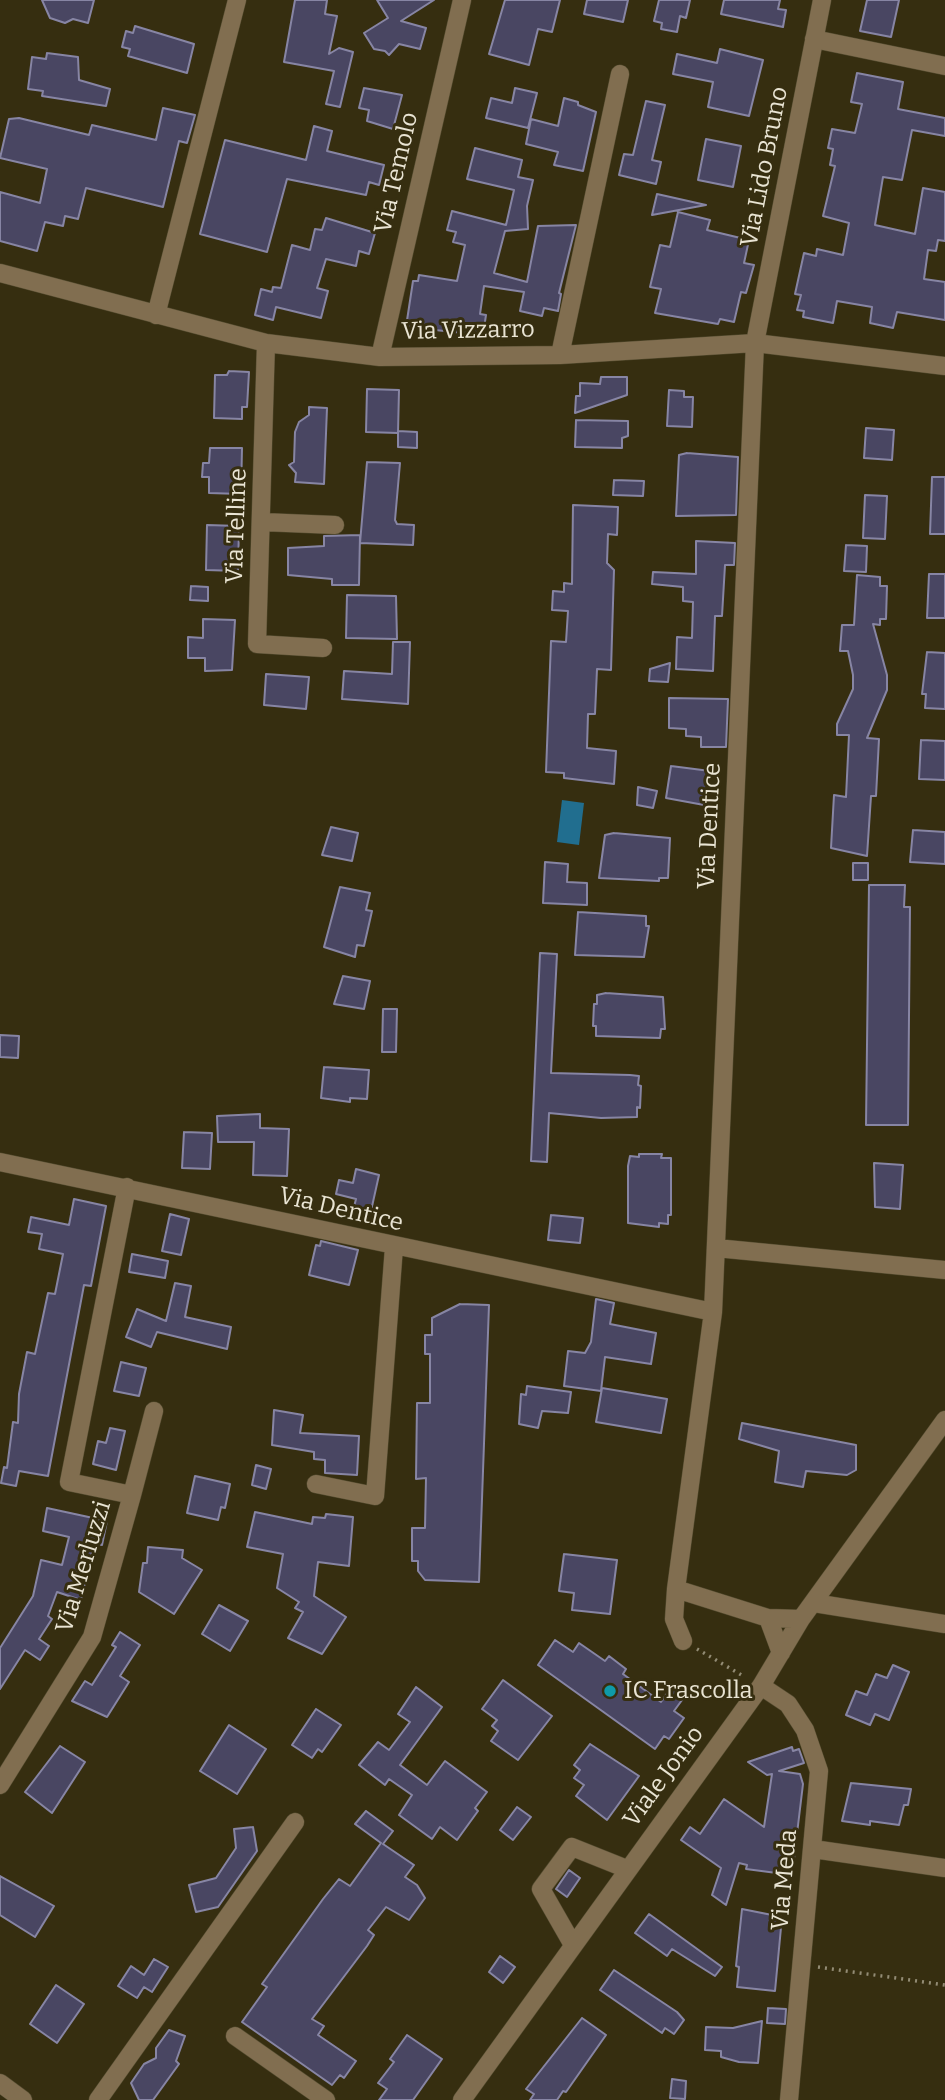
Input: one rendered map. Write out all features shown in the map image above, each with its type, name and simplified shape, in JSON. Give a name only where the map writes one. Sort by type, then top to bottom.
[{"type":"street","points":[[156,315],[237,0]]},
{"type":"street","name":"Via Temolo","points":[[380,356],[462,0]]},
{"type":"street","name":"Via Lido Bruno","points":[[755,343],[822,0]]},
{"type":"street","points":[[814,39],[945,66]]},
{"type":"street","points":[[560,355],[620,74]]},
{"type":"street","name":"Via Vizzarro","points":[[0,273],[266,343],[380,356],[560,355],[755,343],[945,366]]},
{"type":"street","name":"Via Telline","points":[[266,343],[257,644],[323,649]]},
{"type":"street","name":"Via Dentice","points":[[683,1642],[674,1619],[676,1589],[713,1312],[755,343]]},
{"type":"street","points":[[261,522],[335,525]]},
{"type":"street","name":"Via Dentice","points":[[0,1162],[713,1312]]},
{"type":"street","name":"Via Merluzzi","points":[[0,1785],[92,1637],[132,1495],[69,1482],[127,1187]]},
{"type":"street","points":[[316,1484],[375,1496],[394,1247]]},
{"type":"street","points":[[716,1248],[945,1270]]},
{"type":"street","points":[[132,1495],[153,1411]]},
{"type":"street","name":"Viale Jonio","points":[[469,2098],[573,1945],[761,1686],[802,1619],[945,1420]]},
{"type":"street","points":[[676,1589],[768,1618],[802,1619]]},
{"type":"street","points":[[814,1603],[945,1624]]},
{"type":"street","points":[[768,1618],[781,1653]]},
{"type":"street","name":"Via Meda","points":[[761,1686],[788,1704],[806,1730],[818,1772],[789,2100]]},
{"type":"street","points":[[98,2100],[295,1822]]},
{"type":"street","points":[[573,1945],[541,1889],[572,1847],[627,1869]]},
{"type":"street","points":[[813,1849],[945,1868]]},
{"type":"street","points":[[235,2036],[326,2100]]},
{"type":"street","points":[[0,2083],[23,2100]]},
{"type":"path","points":[[683,1642],[761,1686]]},
{"type":"path","points":[[802,1964],[945,1985]]},
{"type":"water","points":[[562,800],[584,803],[579,845],[557,842]]},
{"type":"building","points":[[42,0],[94,0],[88,23],[73,19],[65,23],[50,18]]},
{"type":"building","points":[[295,0],[327,0],[325,14],[337,16],[329,54],[339,48],[353,52],[340,107],[326,104],[334,71],[284,62]]},
{"type":"building","points":[[377,0],[434,0],[401,21],[426,28],[420,49],[399,44],[389,55],[385,51],[374,49],[364,33],[388,18]]},
{"type":"building","points":[[505,0],[560,0],[552,32],[538,29],[529,65],[489,54]]},
{"type":"building","points":[[587,0],[628,0],[623,22],[584,14]]},
{"type":"building","points":[[659,0],[690,0],[686,18],[680,16],[677,32],[661,29],[662,23],[654,21]]},
{"type":"building","points":[[724,0],[780,0],[778,9],[786,10],[783,27],[721,14]]},
{"type":"building","points":[[867,0],[899,0],[891,37],[860,31]]},
{"type":"building","points":[[135,26],[194,44],[187,73],[128,56],[130,49],[122,47],[126,31],[133,33]]},
{"type":"building","points":[[720,49],[763,60],[749,116],[708,107],[713,82],[673,74],[677,54],[717,63]]},
{"type":"building","points":[[47,53],[78,57],[79,80],[110,89],[106,106],[42,96],[43,91],[28,89],[32,57],[46,59]]},
{"type":"building","points":[[857,73],[903,82],[898,109],[945,118],[945,136],[912,130],[902,180],[883,177],[875,225],[915,234],[923,188],[945,192],[945,241],[938,240],[936,251],[928,250],[924,279],[945,282],[945,320],[897,312],[893,328],[870,323],[872,307],[837,301],[833,323],[803,317],[804,311],[797,310],[801,295],[795,294],[804,253],[816,256],[817,249],[843,255],[849,223],[823,216],[835,166],[830,165],[833,149],[828,148],[832,129],[855,133],[862,104],[851,102]]},
{"type":"building","points":[[364,88],[402,95],[393,129],[367,121],[369,110],[359,108]]},
{"type":"building","points":[[515,88],[537,93],[528,128],[486,118],[491,98],[512,103]]},
{"type":"building","points":[[564,98],[596,112],[583,171],[554,165],[558,152],[526,144],[531,119],[558,126]]},
{"type":"building","points":[[646,101],[665,105],[652,160],[661,162],[656,184],[619,175],[624,154],[633,155]]},
{"type":"building","points":[[163,108],[195,115],[187,143],[179,141],[163,207],[86,188],[78,219],[65,216],[63,226],[45,222],[37,251],[0,241],[0,192],[40,203],[47,169],[0,158],[9,119],[19,118],[89,135],[92,125],[156,140]]},
{"type":"building","points":[[314,126],[332,131],[327,151],[384,165],[379,185],[369,182],[366,195],[287,179],[267,252],[200,234],[225,140],[306,160]]},
{"type":"building","points":[[706,139],[741,146],[733,187],[698,180]]},
{"type":"building","points":[[475,148],[522,160],[518,177],[533,180],[527,206],[528,229],[505,231],[494,273],[527,282],[538,226],[576,225],[559,293],[558,311],[544,308],[542,316],[520,311],[524,292],[484,286],[480,314],[486,315],[483,335],[406,327],[413,281],[418,281],[419,275],[457,281],[465,245],[453,242],[456,232],[447,230],[452,211],[506,225],[514,190],[467,179]]},
{"type":"building","points":[[657,194],[706,205],[652,215]]},
{"type":"building","points":[[678,212],[710,220],[707,230],[749,240],[744,263],[754,265],[746,293],[741,292],[734,322],[720,319],[718,324],[655,313],[661,289],[650,287],[660,245],[670,247]]},
{"type":"building","points":[[326,218],[375,233],[369,254],[359,251],[356,266],[326,259],[317,288],[328,291],[321,318],[276,307],[273,320],[255,315],[261,289],[272,292],[273,287],[281,288],[292,245],[310,250],[315,229],[322,230]]},
{"type":"building","points":[[229,371],[249,372],[247,407],[242,407],[242,419],[214,418],[215,375],[227,375]]},
{"type":"building","points":[[601,377],[627,377],[627,395],[575,413],[576,396],[580,396],[580,383],[600,384]]},
{"type":"building","points":[[367,389],[399,390],[398,433],[366,432]]},
{"type":"building","points":[[669,390],[684,391],[684,397],[693,397],[692,427],[667,426]]},
{"type":"building","points":[[309,407],[327,408],[324,484],[295,482],[296,473],[289,465],[294,462],[295,432],[299,422],[309,415]]},
{"type":"building","points":[[576,420],[628,421],[628,436],[622,438],[622,448],[575,447]]},
{"type":"building","points":[[866,428],[894,430],[892,460],[864,458]]},
{"type":"building","points":[[398,431],[417,432],[417,448],[398,447]]},
{"type":"building","points":[[210,448],[242,448],[241,494],[209,493],[209,477],[202,477],[203,463],[209,463]]},
{"type":"building","points":[[687,453],[738,457],[736,515],[676,516],[679,455]]},
{"type":"building","points":[[367,462],[400,463],[395,520],[397,524],[414,525],[413,545],[360,543]]},
{"type":"building","points":[[932,477],[945,477],[945,534],[930,534]]},
{"type":"building","points":[[614,480],[644,481],[643,496],[613,495]]},
{"type":"building","points":[[865,495],[887,496],[885,539],[863,538]]},
{"type":"building","points":[[573,505],[618,507],[617,535],[608,534],[607,563],[614,570],[611,670],[597,669],[595,714],[588,714],[587,748],[616,751],[614,784],[564,778],[564,773],[546,772],[551,641],[566,642],[568,611],[552,610],[553,591],[564,592],[564,583],[572,584]]},
{"type":"building","points":[[207,525],[239,526],[238,571],[206,570]]},
{"type":"building","points":[[360,535],[359,585],[332,585],[332,579],[288,575],[288,548],[324,546],[324,536]]},
{"type":"building","points":[[696,541],[735,543],[734,565],[725,565],[722,616],[715,616],[713,671],[676,669],[677,637],[692,638],[693,602],[683,601],[683,587],[652,584],[653,572],[696,574]]},
{"type":"building","points":[[846,545],[867,546],[866,572],[844,571]]},
{"type":"building","points":[[929,574],[945,574],[945,618],[927,618]]},
{"type":"building","points":[[857,575],[880,577],[880,586],[887,586],[886,619],[880,619],[880,625],[873,624],[887,675],[887,690],[867,738],[879,739],[876,796],[871,796],[867,856],[831,848],[834,795],[846,797],[849,735],[837,735],[837,724],[853,689],[848,651],[840,651],[842,625],[854,625]]},
{"type":"building","points":[[191,586],[208,587],[208,601],[190,600]]},
{"type":"building","points":[[347,595],[396,596],[397,639],[346,638]]},
{"type":"building","points":[[203,619],[235,620],[232,670],[205,671],[205,658],[188,658],[188,637],[203,638]]},
{"type":"building","points":[[393,642],[410,642],[408,704],[342,699],[344,671],[392,674]]},
{"type":"building","points":[[927,652],[945,653],[945,709],[925,708],[926,694],[922,694]]},
{"type":"building","points":[[670,663],[668,682],[649,681],[650,669]]},
{"type":"building","points":[[266,674],[309,677],[306,709],[264,705]]},
{"type":"building","points":[[669,698],[728,699],[726,747],[701,747],[701,737],[686,736],[686,729],[669,728]]},
{"type":"building","points":[[921,740],[945,741],[945,780],[919,779]]},
{"type":"building","points":[[671,766],[710,771],[704,805],[666,798]]},
{"type":"building","points":[[638,787],[657,791],[653,808],[637,805]]},
{"type":"building","points":[[331,827],[358,833],[352,861],[322,855]]},
{"type":"building","points":[[913,830],[945,832],[945,864],[910,862]]},
{"type":"building","points":[[614,833],[670,838],[668,878],[659,878],[659,881],[599,878],[605,835]]},
{"type":"building","points":[[545,862],[568,864],[567,882],[587,883],[587,905],[543,903]]},
{"type":"building","points":[[853,863],[868,863],[868,880],[853,880]]},
{"type":"building","points":[[869,885],[905,885],[904,907],[910,907],[908,1125],[866,1125]]},
{"type":"building","points":[[340,887],[370,893],[366,910],[372,911],[364,946],[357,945],[355,957],[324,947]]},
{"type":"building","points":[[578,912],[646,916],[646,926],[649,926],[644,957],[575,955]]},
{"type":"building","points":[[540,953],[557,954],[551,1073],[639,1076],[638,1085],[641,1086],[637,1117],[601,1118],[549,1113],[547,1162],[531,1161]]},
{"type":"building","points":[[343,976],[370,981],[364,1009],[334,1004]]},
{"type":"building","points":[[606,993],[663,997],[665,1029],[661,1029],[660,1038],[596,1036],[596,1026],[593,1026],[594,1004],[597,1004],[597,995]]},
{"type":"building","points":[[383,1009],[397,1009],[396,1052],[382,1052]]},
{"type":"building","points":[[0,1035],[19,1036],[18,1058],[0,1057]]},
{"type":"building","points":[[324,1067],[369,1070],[367,1099],[350,1098],[350,1102],[321,1098]]},
{"type":"building","points":[[260,1114],[260,1128],[289,1129],[287,1176],[253,1175],[254,1142],[218,1142],[217,1116]]},
{"type":"building","points":[[184,1132],[212,1133],[210,1169],[182,1168]]},
{"type":"building","points":[[639,1154],[662,1154],[661,1158],[671,1158],[671,1215],[668,1215],[668,1224],[659,1223],[659,1227],[628,1223],[628,1166],[630,1156],[639,1157]]},
{"type":"building","points":[[874,1163],[903,1165],[900,1209],[875,1207]]},
{"type":"building","points":[[356,1169],[379,1175],[371,1211],[354,1207],[356,1199],[336,1194],[339,1180],[353,1183]]},
{"type":"building","points":[[74,1199],[106,1206],[91,1286],[84,1285],[48,1476],[19,1471],[16,1486],[1,1483],[4,1467],[7,1468],[13,1422],[18,1423],[19,1394],[27,1352],[35,1354],[48,1293],[55,1294],[63,1254],[39,1249],[42,1234],[28,1232],[31,1217],[69,1225]]},
{"type":"building","points":[[170,1214],[189,1219],[181,1255],[162,1251]]},
{"type":"building","points":[[551,1215],[583,1218],[580,1243],[548,1240]]},
{"type":"building","points":[[321,1241],[358,1250],[349,1285],[309,1275],[316,1245],[320,1246]]},
{"type":"building","points":[[132,1254],[168,1261],[165,1278],[129,1272]]},
{"type":"building","points":[[175,1283],[191,1286],[185,1317],[231,1327],[227,1349],[157,1332],[151,1347],[126,1337],[137,1309],[166,1321]]},
{"type":"building","points":[[596,1299],[614,1303],[610,1324],[656,1333],[651,1364],[605,1357],[601,1391],[564,1386],[568,1351],[585,1353],[591,1342]]},
{"type":"building","points":[[460,1304],[489,1305],[479,1582],[425,1580],[418,1571],[418,1561],[412,1561],[412,1528],[425,1528],[426,1478],[416,1479],[417,1403],[430,1403],[430,1354],[425,1354],[425,1335],[432,1335],[432,1318]]},
{"type":"building","points":[[121,1362],[146,1368],[139,1396],[114,1391]]},
{"type":"building","points":[[527,1386],[571,1392],[568,1413],[542,1411],[538,1428],[519,1424],[521,1394],[526,1395]]},
{"type":"building","points":[[602,1388],[667,1399],[661,1433],[596,1422]]},
{"type":"building","points":[[274,1410],[303,1415],[300,1433],[359,1436],[357,1475],[325,1473],[325,1460],[314,1459],[314,1452],[272,1445]]},
{"type":"building","points":[[742,1423],[856,1445],[856,1470],[847,1475],[806,1471],[803,1487],[775,1482],[779,1451],[739,1439]]},
{"type":"building","points":[[110,1428],[125,1431],[116,1470],[93,1464],[98,1441],[106,1443]]},
{"type":"building","points":[[256,1465],[271,1469],[266,1489],[252,1485]]},
{"type":"building","points":[[195,1476],[230,1484],[225,1508],[221,1507],[218,1520],[187,1513]]},
{"type":"building","points":[[47,1508],[107,1521],[102,1545],[94,1543],[81,1600],[57,1592],[48,1616],[52,1619],[39,1639],[49,1646],[40,1660],[25,1650],[0,1689],[0,1648],[33,1596],[41,1560],[62,1565],[69,1537],[43,1531]]},
{"type":"building","points":[[255,1512],[312,1524],[313,1517],[325,1518],[326,1514],[353,1517],[349,1566],[318,1562],[314,1596],[346,1617],[322,1654],[288,1638],[303,1612],[295,1608],[299,1602],[277,1588],[283,1554],[247,1547]]},
{"type":"building","points":[[148,1547],[183,1550],[182,1558],[202,1570],[174,1614],[139,1592],[143,1563],[147,1563]]},
{"type":"building","points":[[564,1554],[617,1560],[610,1614],[572,1610],[574,1593],[559,1591]]},
{"type":"building","points":[[219,1605],[248,1621],[230,1651],[202,1634]]},
{"type":"building","points":[[120,1632],[140,1645],[120,1676],[129,1682],[107,1717],[72,1701],[85,1681],[92,1685],[116,1647],[112,1645]]},
{"type":"building","name":"IC Frascolla","points":[[555,1640],[573,1652],[579,1643],[605,1661],[609,1656],[626,1669],[623,1674],[661,1702],[672,1686],[685,1696],[674,1711],[684,1718],[669,1739],[664,1736],[655,1749],[538,1665]]},
{"type":"building","points":[[893,1665],[909,1672],[889,1720],[875,1714],[870,1725],[846,1715],[856,1691],[867,1695],[876,1674],[887,1678]]},
{"type":"building","points":[[503,1680],[552,1716],[518,1760],[491,1741],[498,1731],[492,1726],[497,1720],[482,1709]]},
{"type":"building","points":[[416,1687],[442,1707],[400,1765],[427,1785],[445,1761],[487,1792],[475,1808],[478,1811],[457,1840],[440,1827],[432,1839],[399,1815],[412,1795],[389,1779],[385,1785],[359,1765],[378,1742],[389,1750],[410,1722],[398,1714]]},
{"type":"building","points":[[316,1709],[341,1725],[322,1752],[318,1749],[312,1758],[292,1745]]},
{"type":"building","points":[[229,1725],[266,1749],[237,1794],[200,1771]]},
{"type":"building","points":[[590,1744],[639,1776],[607,1820],[576,1796],[584,1785],[574,1778],[580,1770],[574,1765]]},
{"type":"building","points":[[60,1746],[85,1762],[52,1813],[25,1792]]},
{"type":"building","points":[[792,1747],[793,1751],[799,1749],[804,1763],[779,1771],[800,1774],[803,1784],[792,1875],[746,1869],[747,1865],[739,1863],[726,1905],[712,1895],[721,1868],[681,1840],[690,1827],[700,1834],[724,1799],[764,1827],[772,1774],[767,1775],[748,1762]]},
{"type":"building","points":[[851,1783],[911,1789],[908,1805],[904,1805],[899,1825],[842,1821]]},
{"type":"building","points":[[517,1807],[531,1817],[513,1840],[500,1830]]},
{"type":"building","points":[[366,1811],[393,1831],[383,1844],[414,1865],[405,1877],[417,1885],[425,1898],[409,1920],[386,1907],[368,1930],[374,1935],[367,1946],[312,2019],[324,2026],[318,2035],[356,2061],[344,2078],[340,2075],[332,2085],[242,2022],[267,1987],[262,1984],[323,1899],[339,1879],[350,1886],[381,1843],[355,1824]]},
{"type":"building","points":[[253,1827],[257,1851],[218,1907],[196,1912],[189,1885],[216,1878],[236,1848],[234,1829]]},
{"type":"building","points":[[569,1870],[580,1878],[567,1897],[556,1889]]},
{"type":"building","points":[[0,1876],[54,1906],[35,1937],[0,1915]]},
{"type":"building","points":[[742,1909],[782,1917],[775,1991],[737,1987],[739,1967],[736,1966]]},
{"type":"building","points":[[649,1914],[722,1967],[715,1976],[672,1949],[667,1956],[635,1933]]},
{"type":"building","points":[[500,1956],[515,1967],[503,1983],[489,1972]]},
{"type":"building","points":[[154,1959],[168,1967],[152,1992],[144,1987],[137,1998],[118,1986],[131,1966],[144,1975]]},
{"type":"building","points":[[614,1970],[677,2012],[684,2020],[674,2034],[665,2028],[662,2033],[600,1990]]},
{"type":"building","points":[[56,1985],[84,2004],[57,2043],[30,2024]]},
{"type":"building","points":[[768,2008],[786,2009],[785,2024],[767,2023]]},
{"type":"building","points":[[582,2018],[606,2035],[566,2092],[563,2091],[557,2100],[530,2100],[534,2094],[526,2089]]},
{"type":"building","points":[[762,2021],[758,2063],[739,2062],[721,2057],[721,2051],[705,2050],[706,2027],[733,2028]]},
{"type":"building","points":[[169,2030],[185,2036],[176,2061],[179,2064],[153,2100],[139,2100],[131,2083],[144,2064],[156,2058],[156,2048]]},
{"type":"building","points":[[407,2035],[442,2059],[413,2100],[379,2100],[387,2089],[378,2083],[394,2062],[390,2059]]},
{"type":"building","points":[[672,2079],[686,2081],[685,2099],[670,2098]]},
{"type":"place","name":"IC Frascolla","points":[[610,1691]]}]
